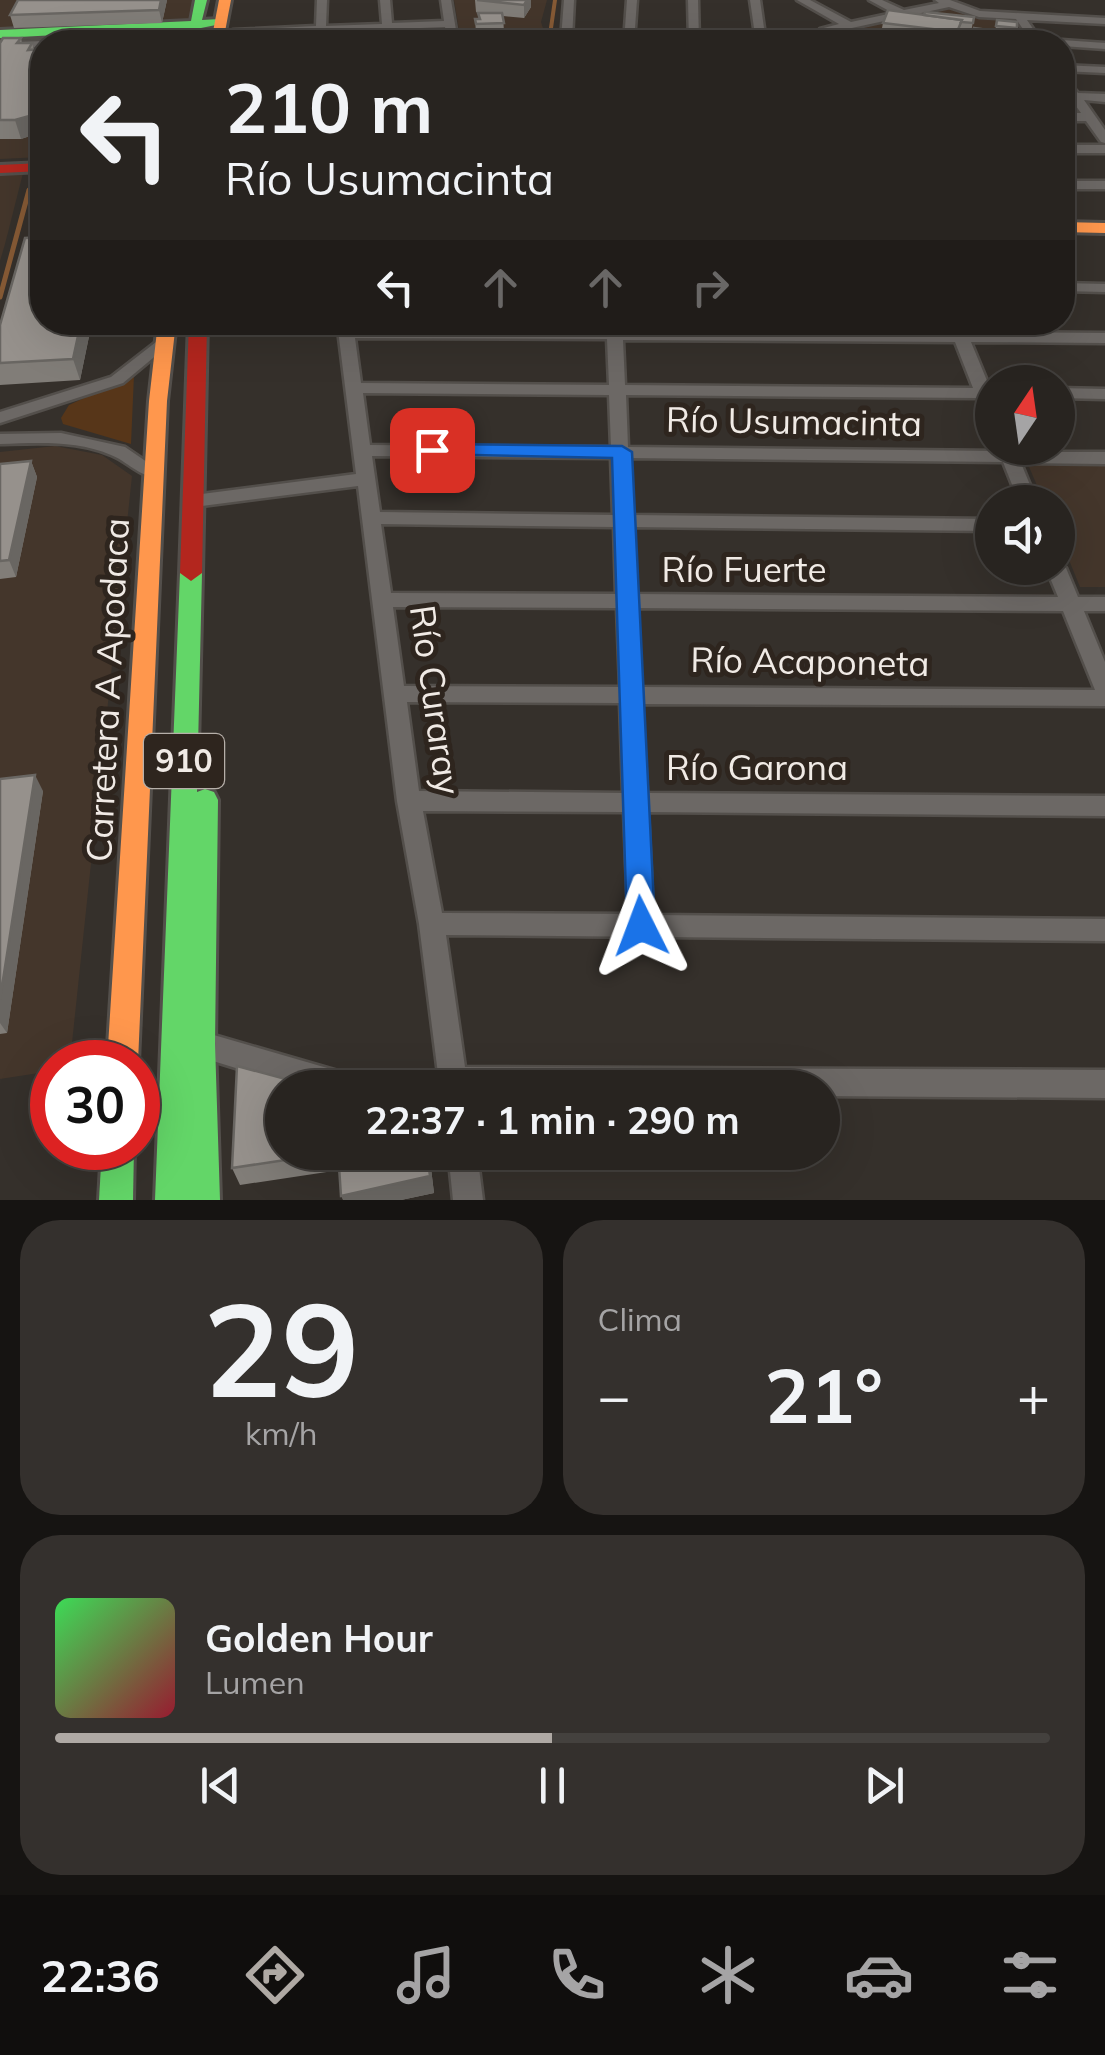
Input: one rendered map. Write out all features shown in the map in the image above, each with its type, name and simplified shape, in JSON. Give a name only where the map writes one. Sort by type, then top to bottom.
[{"type":"main road","points":[[201,0],[206,30]]},
{"type":"main road","points":[[208,30],[210,0]]},
{"type":"main road","points":[[210,30],[225,0]]},
{"type":"main road","points":[[212,30],[239,0]]},
{"type":"main road","points":[[0,34],[30,34]]},
{"type":"main road","points":[[0,169],[30,167]]},
{"type":"main road","points":[[1075,228],[1105,228]]},
{"type":"main road","name":"Carretera A Apodaca","points":[[123,1040],[154,473],[166,335]]},
{"type":"main road","name":"910","points":[[172,1200],[202,500],[198,335]]},
{"type":"main road","points":[[202,500],[203,1200]]},
{"type":"main road","points":[[116,1200],[117,1170]]},
{"type":"street","points":[[321,28],[322,0]]},
{"type":"street","points":[[385,0],[387,26]]},
{"type":"street","points":[[446,0],[451,30]]},
{"type":"street","points":[[566,30],[569,0]]},
{"type":"street","points":[[630,30],[632,0]]},
{"type":"street","points":[[694,0],[694,30]]},
{"type":"street","points":[[755,0],[759,30]]},
{"type":"street","points":[[802,0],[850,26]]},
{"type":"street","points":[[874,0],[903,14]]},
{"type":"street","points":[[841,30],[944,2],[973,13],[1105,22]]},
{"type":"street","points":[[821,10],[824,30]]},
{"type":"street","points":[[1020,17],[1029,30]]},
{"type":"street","points":[[292,30],[450,24]]},
{"type":"street","points":[[0,46],[30,45]]},
{"type":"street","points":[[1075,45],[1105,46]]},
{"type":"street","points":[[1075,69],[1105,70]]},
{"type":"street","points":[[1075,96],[1105,98]]},
{"type":"street","points":[[1075,96],[1105,138]]},
{"type":"street","points":[[1075,117],[1090,117]]},
{"type":"street","points":[[1075,149],[1105,149]]},
{"type":"street","points":[[1075,185],[1105,185]]},
{"type":"street","points":[[1075,288],[1105,288]]},
{"type":"street","points":[[0,418],[117,380],[162,335]]},
{"type":"street","name":"Río Curaray","points":[[346,335],[410,800],[432,924],[447,1070]]},
{"type":"street","points":[[614,335],[641,926]]},
{"type":"street","points":[[960,335],[975,366]]},
{"type":"street","points":[[1050,335],[1105,338]]},
{"type":"street","points":[[354,388],[975,394]]},
{"type":"street","points":[[1075,394],[1105,394]]},
{"type":"street","points":[[0,439],[55,437],[95,442],[136,458],[154,473]]},
{"type":"street","name":"Río Usumacinta","points":[[362,450],[975,453]]},
{"type":"street","name":"Río Usumacinta","points":[[1075,456],[1105,458]]},
{"type":"street","points":[[202,500],[365,479]]},
{"type":"street","points":[[371,518],[975,525]]},
{"type":"street","points":[[1063,585],[1105,688]]},
{"type":"street","name":"Río Fuerte","points":[[383,600],[1105,604]]},
{"type":"street","name":"Río Acaponeta","points":[[395,694],[1105,698]]},
{"type":"street","name":"Río Garona","points":[[410,800],[1105,806]]},
{"type":"street","points":[[432,924],[1105,930]]},
{"type":"street","points":[[200,1044],[287,1070]]},
{"type":"street","points":[[840,1084],[1105,1084]]},
{"type":"street","points":[[464,1170],[468,1200]]},
{"type":"shaded area","points":[[0,0],[199,0],[193,30],[30,30],[30,158],[0,159]]},
{"type":"shaded area","points":[[454,0],[547,0],[541,22],[544,30],[459,30]]},
{"type":"shaded area","points":[[947,7],[974,16],[1007,18],[1016,30],[850,30]]},
{"type":"shaded area","points":[[23,173],[5,244],[0,261],[0,174]]},
{"type":"shaded area","points":[[134,375],[131,444],[63,424],[61,418],[69,405]]},
{"type":"shaded area","points":[[55,446],[102,455],[132,476],[72,1040],[30,1040],[30,1074],[0,1079],[0,452]]},
{"type":"shaded area","points":[[1105,462],[1105,587],[1080,587],[1075,575],[1075,485],[1037,485],[1028,465]]},
{"type":"building","points":[[18,0],[161,0],[159,10],[10,15]]},
{"type":"building","points":[[477,0],[527,0],[524,5]]},
{"type":"building","points":[[888,10],[962,20],[958,30],[883,23]]},
{"type":"building","points":[[925,12],[974,17],[973,23],[961,22],[924,15]]},
{"type":"building","points":[[478,13],[502,13],[504,23],[476,24],[475,19],[480,19]]},
{"type":"building","points":[[997,20],[1017,22],[1017,28],[996,26]]},
{"type":"building","points":[[3,38],[21,38],[17,43],[30,43],[30,116],[0,120]]},
{"type":"building","points":[[25,238],[30,238],[30,335],[78,335],[73,359],[0,363],[0,325]]},
{"type":"building","points":[[31,461],[9,560],[0,561],[0,464]]},
{"type":"building","points":[[35,775],[0,999],[0,779]]},
{"type":"building","points":[[237,1066],[265,1074],[265,1163],[232,1168]]},
{"type":"building","points":[[339,1170],[429,1170],[430,1176],[341,1196]]},
{"type":"waterway","points":[[552,30],[555,0]]},
{"type":"waterway","points":[[0,297],[28,193]]},
{"type":"traffic: fast","points":[[194,30],[201,0]]},
{"type":"traffic: fast","points":[[80,30],[220,23]]},
{"type":"traffic: fast","points":[[0,34],[30,32]]},
{"type":"traffic: fast","points":[[172,1200],[191,573]]},
{"type":"traffic: fast","points":[[203,1200],[200,1044],[205,800]]},
{"type":"traffic: fast","points":[[116,1200],[117,1170]]},
{"type":"traffic: slow","points":[[219,30],[225,0]]},
{"type":"traffic: slow","points":[[1075,227],[1105,228]]},
{"type":"traffic: slow","points":[[123,1040],[158,401],[166,335]]},
{"type":"traffic: jam","points":[[0,169],[30,168]]},
{"type":"traffic: jam","points":[[191,573],[198,335]]},
{"type":"route","points":[[432,450],[622,452],[641,926]]}]
